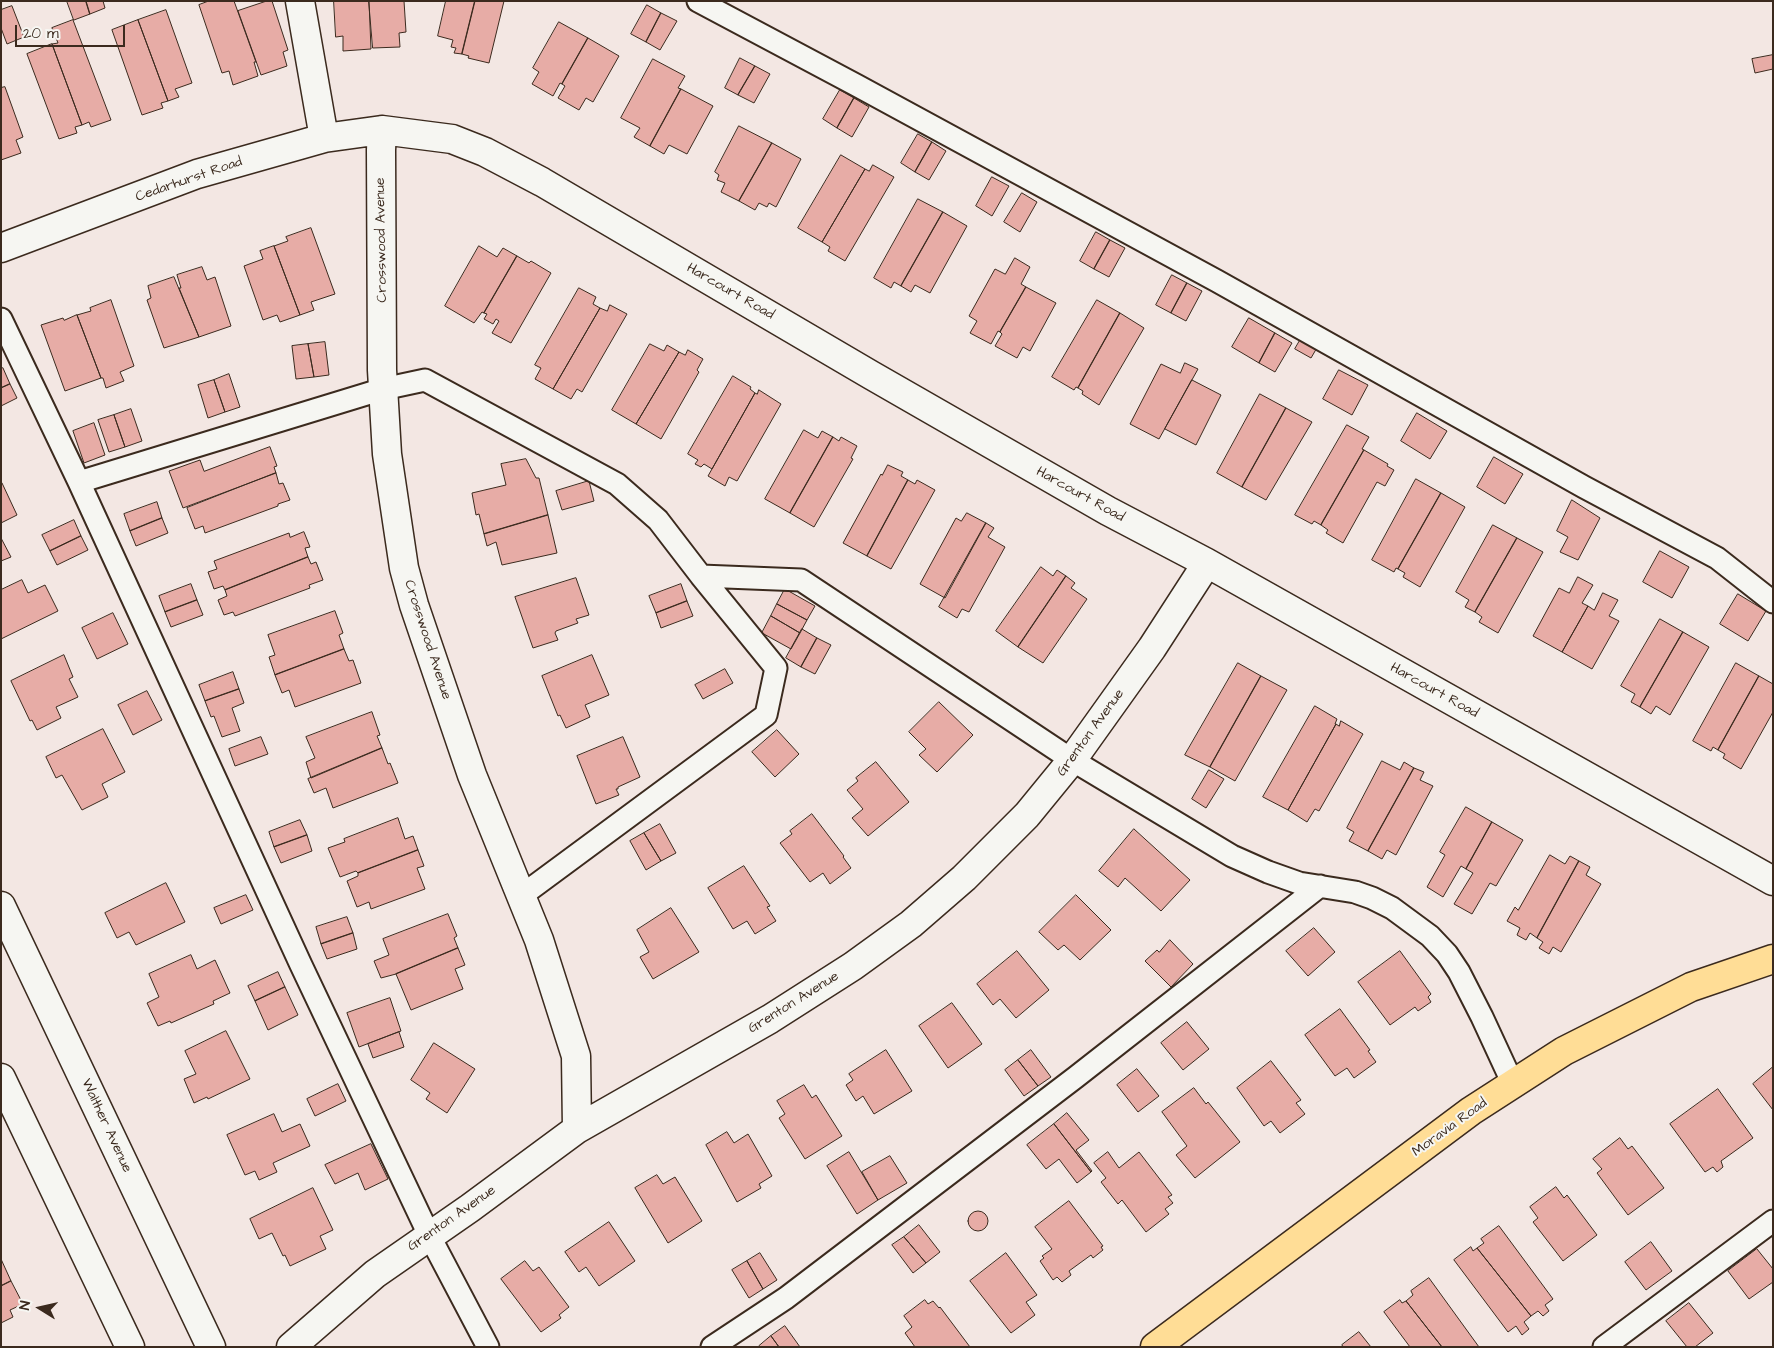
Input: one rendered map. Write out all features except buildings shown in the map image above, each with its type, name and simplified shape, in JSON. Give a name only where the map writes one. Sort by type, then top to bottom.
[{"type":"main road","name":"Moravia Road","points":[[1155,1347],[1471,1111],[1564,1051],[1691,987],[1773,958]]},
{"type":"street","points":[[300,1],[324,138]]},
{"type":"street","name":"Cedarhurst Road","points":[[1,248],[197,174],[324,138],[382,130]]},
{"type":"street","name":"Crosswood Avenue","points":[[382,130],[380,150],[383,388],[387,454],[394,512],[406,577],[472,776],[539,940],[576,1056],[577,1130]]},
{"type":"street","name":"Harcourt Road","points":[[382,130],[452,139],[485,152],[542,182],[871,375],[1091,501],[1207,563],[1773,881]]},
{"type":"street","name":"Grenton Avenue","points":[[291,1347],[375,1274],[577,1130],[770,1019],[853,966],[911,924],[964,878],[1020,822],[1072,760],[1152,648],[1207,563]]},
{"type":"street","name":"Walther Avenue","points":[[1,906],[211,1347]]},
{"type":"street","points":[[1,1078],[130,1347]]},
{"type":"lane","points":[[698,1],[1200,272],[1584,487],[1717,558],[1773,602]]},
{"type":"lane","points":[[1,319],[79,482],[301,965],[429,1235],[488,1347]]},
{"type":"lane","points":[[79,482],[383,388],[425,380],[617,484],[658,520],[776,668],[766,715],[521,896]]},
{"type":"lane","points":[[701,576],[801,580],[1072,760],[1232,856],[1299,883],[1355,892],[1392,908],[1430,936],[1447,954],[1459,972],[1513,1084]]},
{"type":"lane","points":[[712,1347],[794,1292],[1076,1077],[1320,886]]},
{"type":"lane","points":[[1604,1347],[1773,1221]]}]
